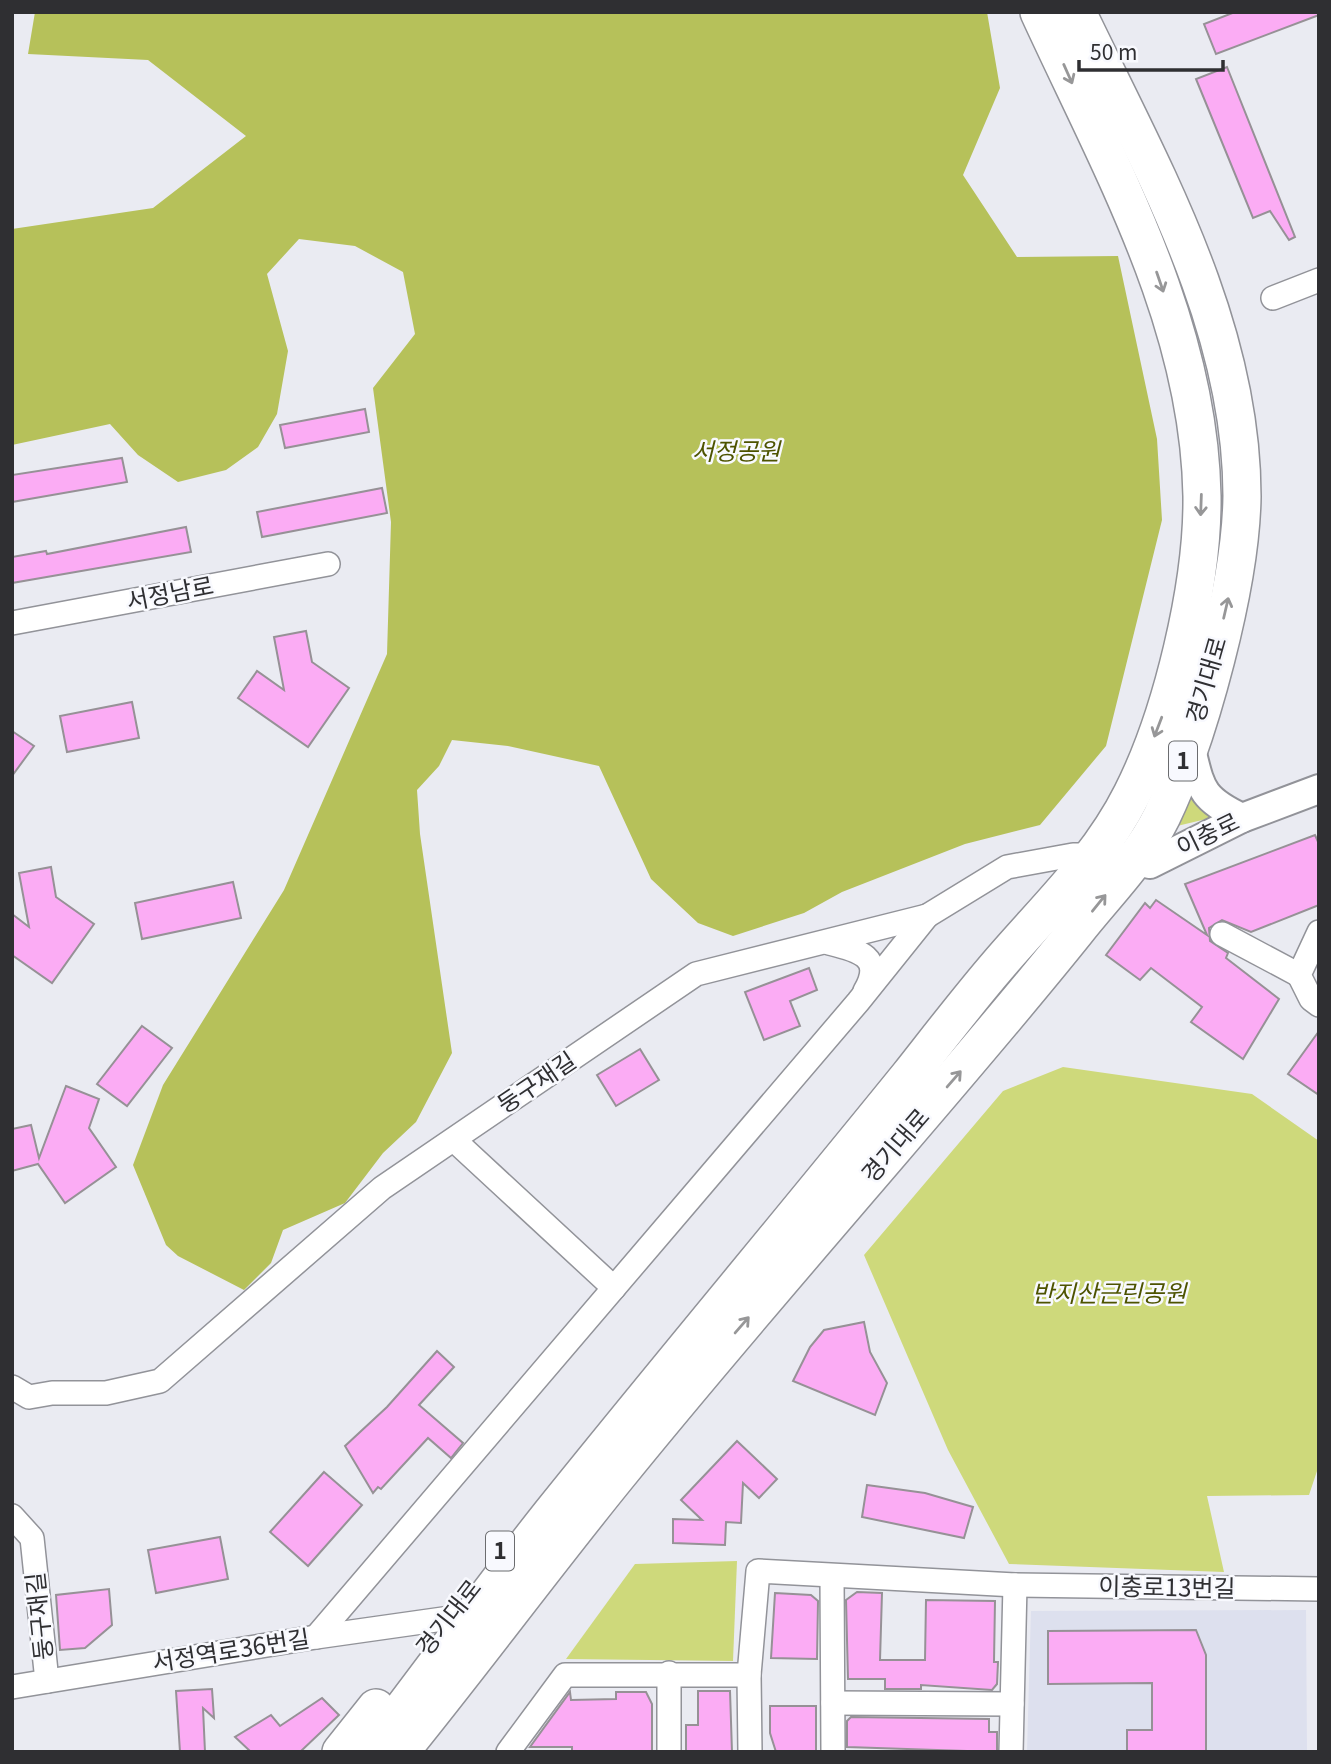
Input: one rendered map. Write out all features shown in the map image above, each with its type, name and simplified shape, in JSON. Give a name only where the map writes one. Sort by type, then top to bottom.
[{"type":"main road","name":"경기대로","points":[[400,1752],[686,1371],[996,967],[1096,855],[1133,792],[1167,703],[1187,628],[1200,532],[1202,493],[1192,396],[1178,334],[1155,266],[1039,12]]},
{"type":"main road","name":"경기대로","points":[[370,1752],[548,1518],[686,1371],[1026,995],[1134,860],[1161,818],[1208,680],[1230,592],[1242,499],[1238,428],[1210,311],[1184,241],[1077,12]]},
{"type":"main road","name":"경기대로","points":[[341,1752],[450,1618],[563,1468],[634,1396],[686,1371]]},
{"type":"main road","name":"경기대로","points":[[424,1752],[673,1434],[686,1371]]},
{"type":"street","points":[[1273,298],[1319,280]]},
{"type":"street","name":"서정남로","points":[[12,623],[328,564]]},
{"type":"street","points":[[1189,742],[1202,793],[1219,807],[1242,818]]},
{"type":"street","name":"이충로","points":[[1096,855],[1150,864],[1242,818],[1319,789]]},
{"type":"street","name":"둥구재길","points":[[18,1399],[52,1393],[106,1393],[160,1381],[382,1188],[696,974],[927,916],[1007,867],[1073,855],[1096,855]]},
{"type":"street","points":[[316,1637],[858,1002],[927,916]]},
{"type":"street","points":[[1299,975],[1315,933],[1319,932]]},
{"type":"street","points":[[1222,934],[1299,975],[1311,999],[1319,1005]]},
{"type":"street","points":[[826,942],[861,951],[871,963],[872,978],[858,1002]]},
{"type":"street","points":[[454,1140],[614,1288]]},
{"type":"street","name":"둥구재길","points":[[12,1516],[32,1538],[47,1681]]},
{"type":"street","name":"이충로13번길","points":[[750,1752],[749,1675],[758,1571],[1015,1585],[1319,1589]]},
{"type":"street","points":[[832,1576],[833,1752]]},
{"type":"street","points":[[1011,1752],[1015,1585]]},
{"type":"street","name":"서정역로36번길","points":[[12,1687],[450,1618]]},
{"type":"street","points":[[669,1674],[669,1752]]},
{"type":"street","points":[[508,1752],[565,1675],[749,1675]]},
{"type":"street","points":[[833,1703],[1012,1703]]},
{"type":"shaded area","points":[[1306,1610],[1307,1752],[1027,1752],[1031,1611]]},
{"type":"green space","name":"서정공원","points":[[35,12],[987,12],[1000,88],[963,175],[1017,257],[1118,256],[1157,439],[1162,520],[1106,746],[1040,825],[965,844],[842,892],[804,913],[733,936],[698,923],[651,879],[599,766],[508,746],[452,740],[439,766],[417,790],[420,834],[452,1053],[416,1122],[383,1153],[345,1203],[283,1230],[271,1263],[244,1290],[178,1256],[166,1245],[133,1165],[163,1085],[284,890],[387,654],[391,522],[373,388],[415,334],[403,272],[355,246],[299,239],[267,274],[288,351],[277,414],[258,447],[226,470],[178,482],[138,455],[110,424],[12,445],[12,229],[153,208],[246,136],[148,60],[28,54]]},
{"type":"green space","points":[[1191,788],[1215,817],[1177,826]]},
{"type":"green space","name":"반지산근린공원","points":[[1063,1067],[1252,1094],[1319,1141],[1319,1465],[1309,1495],[1207,1496],[1224,1572],[1009,1564],[948,1450],[864,1255],[1003,1091]]},
{"type":"green space","points":[[737,1561],[733,1661],[566,1659],[635,1564]]},
{"type":"building","points":[[1235,12],[1319,12],[1319,15],[1216,54],[1204,24]]},
{"type":"building","points":[[1227,67],[1295,237],[1289,240],[1270,211],[1253,218],[1196,79]]},
{"type":"building","points":[[365,409],[369,432],[285,448],[280,425]]},
{"type":"building","points":[[122,458],[127,482],[12,502],[12,475]]},
{"type":"building","points":[[382,488],[387,513],[262,537],[257,512]]},
{"type":"building","points":[[186,527],[191,552],[12,583],[12,557],[46,551],[47,554]]},
{"type":"building","points":[[306,631],[312,662],[349,688],[308,747],[238,698],[257,671],[284,690],[274,637]]},
{"type":"building","points":[[132,702],[139,738],[67,752],[60,716]]},
{"type":"building","points":[[12,731],[34,746],[12,776]]},
{"type":"building","points":[[1315,835],[1319,844],[1319,905],[1251,932],[1222,920],[1209,928],[1210,941],[1228,953],[1226,958],[1279,999],[1243,1059],[1191,1022],[1202,1007],[1151,968],[1140,980],[1106,955],[1145,903],[1150,908],[1156,900],[1207,935],[1185,884]]},
{"type":"building","points":[[51,867],[56,897],[94,924],[52,983],[12,955],[12,914],[29,927],[19,873]]},
{"type":"building","points":[[233,882],[241,918],[142,939],[135,903]]},
{"type":"building","points":[[809,968],[817,990],[790,1001],[800,1026],[764,1040],[745,992]]},
{"type":"building","points":[[142,1026],[172,1048],[127,1106],[97,1084]]},
{"type":"building","points":[[1319,1031],[1319,1095],[1288,1074]]},
{"type":"building","points":[[640,1049],[659,1080],[616,1106],[597,1075]]},
{"type":"building","points":[[66,1086],[99,1099],[89,1128],[116,1167],[65,1203],[38,1164],[12,1171],[12,1129],[31,1125],[39,1158]]},
{"type":"building","points":[[864,1322],[870,1352],[887,1383],[875,1415],[793,1381],[810,1347],[824,1330]]},
{"type":"building","points":[[437,1351],[454,1367],[419,1405],[463,1443],[451,1458],[428,1438],[381,1489],[378,1487],[373,1493],[345,1446],[387,1407]]},
{"type":"building","points":[[737,1441],[777,1479],[759,1498],[743,1483],[741,1523],[726,1522],[725,1545],[673,1543],[673,1519],[702,1520],[681,1500]]},
{"type":"building","points":[[324,1472],[362,1505],[308,1566],[270,1532]]},
{"type":"building","points":[[867,1485],[925,1493],[973,1507],[964,1538],[862,1517]]},
{"type":"building","points":[[220,1537],[228,1579],[156,1593],[148,1550]]},
{"type":"building","points":[[109,1589],[112,1625],[85,1648],[60,1650],[56,1595]]},
{"type":"building","points":[[857,1592],[882,1593],[880,1660],[925,1660],[926,1600],[995,1601],[994,1662],[998,1662],[997,1684],[992,1690],[921,1685],[921,1689],[885,1689],[885,1679],[848,1679],[846,1600]]},
{"type":"building","points":[[775,1593],[811,1595],[818,1601],[817,1659],[771,1658]]},
{"type":"building","points":[[1196,1630],[1206,1655],[1206,1752],[1127,1752],[1127,1730],[1152,1730],[1152,1683],[1048,1684],[1048,1631]]},
{"type":"building","points":[[212,1689],[214,1718],[203,1708],[205,1752],[180,1752],[176,1691]]},
{"type":"building","points":[[698,1691],[730,1691],[732,1752],[686,1752],[686,1725],[698,1725]]},
{"type":"building","points":[[570,1692],[571,1700],[616,1699],[616,1692],[646,1692],[652,1704],[652,1752],[572,1752],[572,1747],[530,1747]]},
{"type":"building","points":[[322,1698],[339,1715],[300,1752],[251,1752],[235,1737],[271,1715],[280,1726]]},
{"type":"building","points":[[770,1706],[816,1706],[816,1752],[776,1752],[770,1733]]},
{"type":"building","points":[[851,1717],[989,1719],[989,1732],[997,1732],[997,1752],[847,1747],[847,1721]]}]
